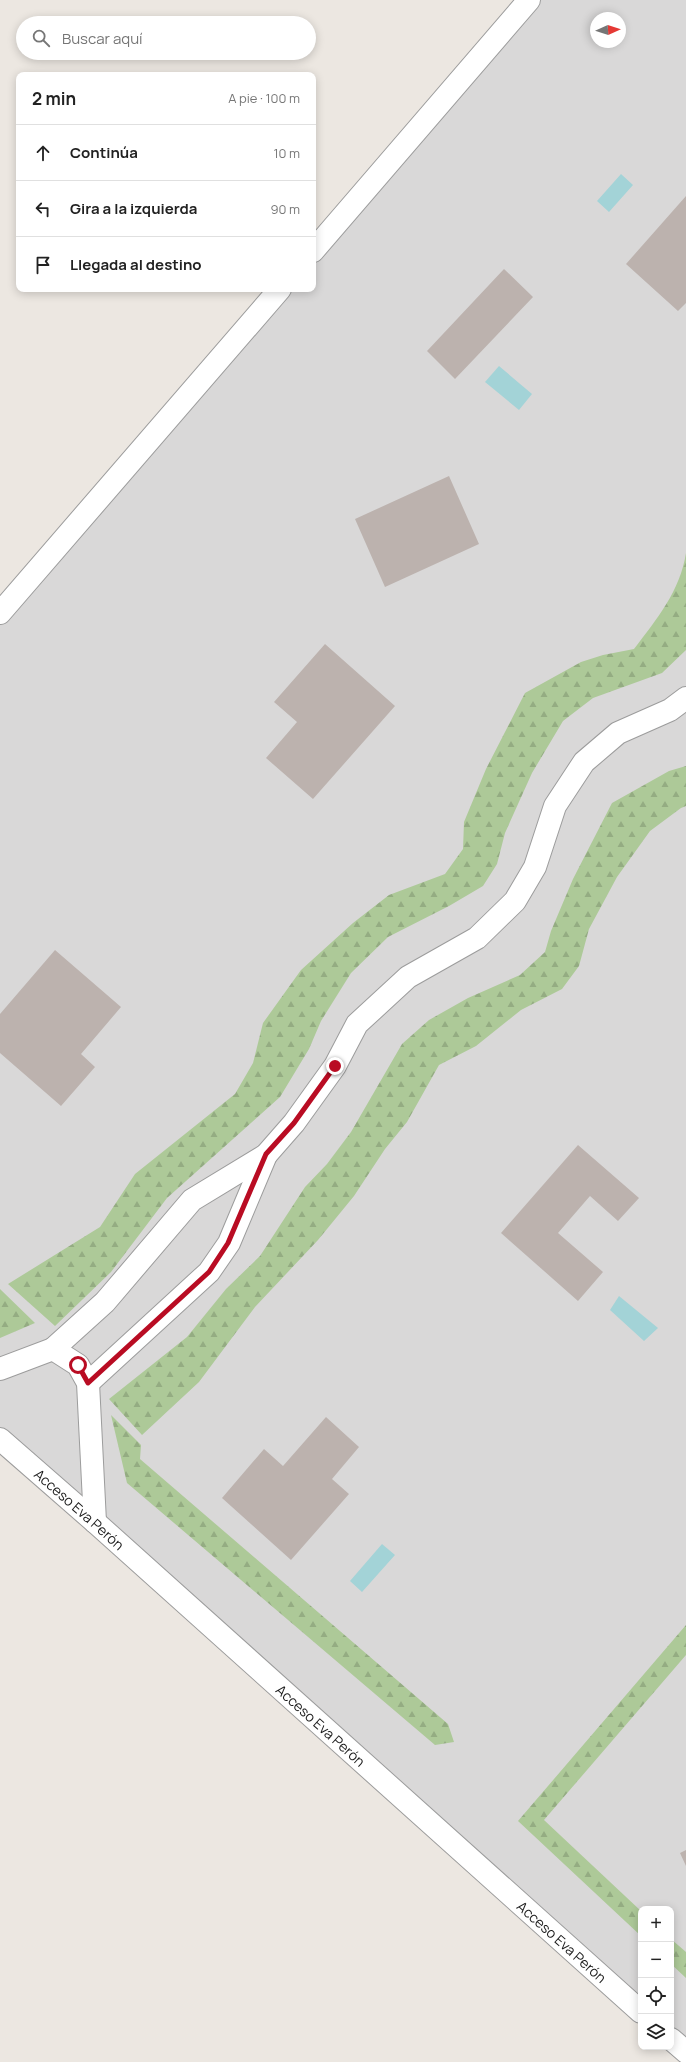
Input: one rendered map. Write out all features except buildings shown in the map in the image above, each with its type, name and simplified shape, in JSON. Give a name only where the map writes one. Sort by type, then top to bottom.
[{"type":"street","points":[[316,247],[529,0]]},
{"type":"street","points":[[0,613],[277,292]]},
{"type":"street","points":[[0,1369],[53,1349],[105,1302],[192,1200],[266,1154],[294,1123],[335,1066],[357,1024],[408,977],[477,938],[515,901],[535,867],[555,806],[584,762],[618,732],[670,710],[686,698]]},
{"type":"street","points":[[88,1383],[209,1272],[228,1243],[266,1154]]},
{"type":"street","points":[[53,1349],[78,1365],[88,1383],[95,1522]]},
{"type":"street","name":"Acceso Eva Perón","points":[[0,1439],[95,1522],[638,2009]]},
{"type":"street","points":[[674,2042],[686,2052]]},
{"type":"shaded area","points":[[529,0],[686,0],[686,2058],[674,2048],[674,1906],[638,1906],[638,2015],[0,1447],[0,613],[277,292],[316,292],[316,248]]},
{"type":"green space","points":[[686,553],[686,650],[662,673],[593,698],[563,721],[532,773],[505,833],[497,864],[483,886],[449,906],[388,937],[351,973],[321,1021],[309,1049],[280,1097],[167,1198],[111,1272],[55,1326],[8,1284],[100,1227],[135,1174],[235,1094],[253,1063],[263,1023],[301,970],[353,923],[389,895],[445,874],[463,849],[464,822],[486,769],[525,693],[581,662],[603,655],[634,649],[659,615],[673,592],[679,580]]},
{"type":"green space","points":[[686,766],[686,806],[681,808],[650,831],[617,877],[589,929],[579,966],[562,989],[521,1010],[476,1046],[439,1065],[407,1122],[385,1149],[354,1196],[318,1240],[255,1307],[199,1382],[142,1435],[109,1399],[187,1337],[226,1289],[260,1256],[305,1187],[327,1164],[351,1132],[402,1044],[429,1020],[468,998],[520,975],[545,952],[551,931],[573,879],[612,803],[669,771]]},
{"type":"green space","points":[[0,1289],[35,1323],[0,1338]]},
{"type":"green space","points":[[111,1415],[141,1445],[140,1459],[448,1724],[454,1742],[435,1745],[127,1483]]},
{"type":"green space","points":[[686,1625],[686,1655],[544,1820],[638,1908],[638,1933],[518,1821]]},
{"type":"green space","points":[[674,1942],[686,1952],[686,1978],[674,1967]]},
{"type":"water","points":[[621,174],[633,185],[609,212],[597,201]]},
{"type":"water","points":[[499,366],[532,394],[519,410],[485,382]]},
{"type":"water","points":[[619,1296],[658,1328],[644,1341],[610,1310]]},
{"type":"water","points":[[382,1544],[395,1555],[362,1592],[350,1581]]},
{"type":"route","points":[[78,1365],[88,1383],[209,1272],[228,1243],[266,1154],[294,1123],[335,1066]]}]
